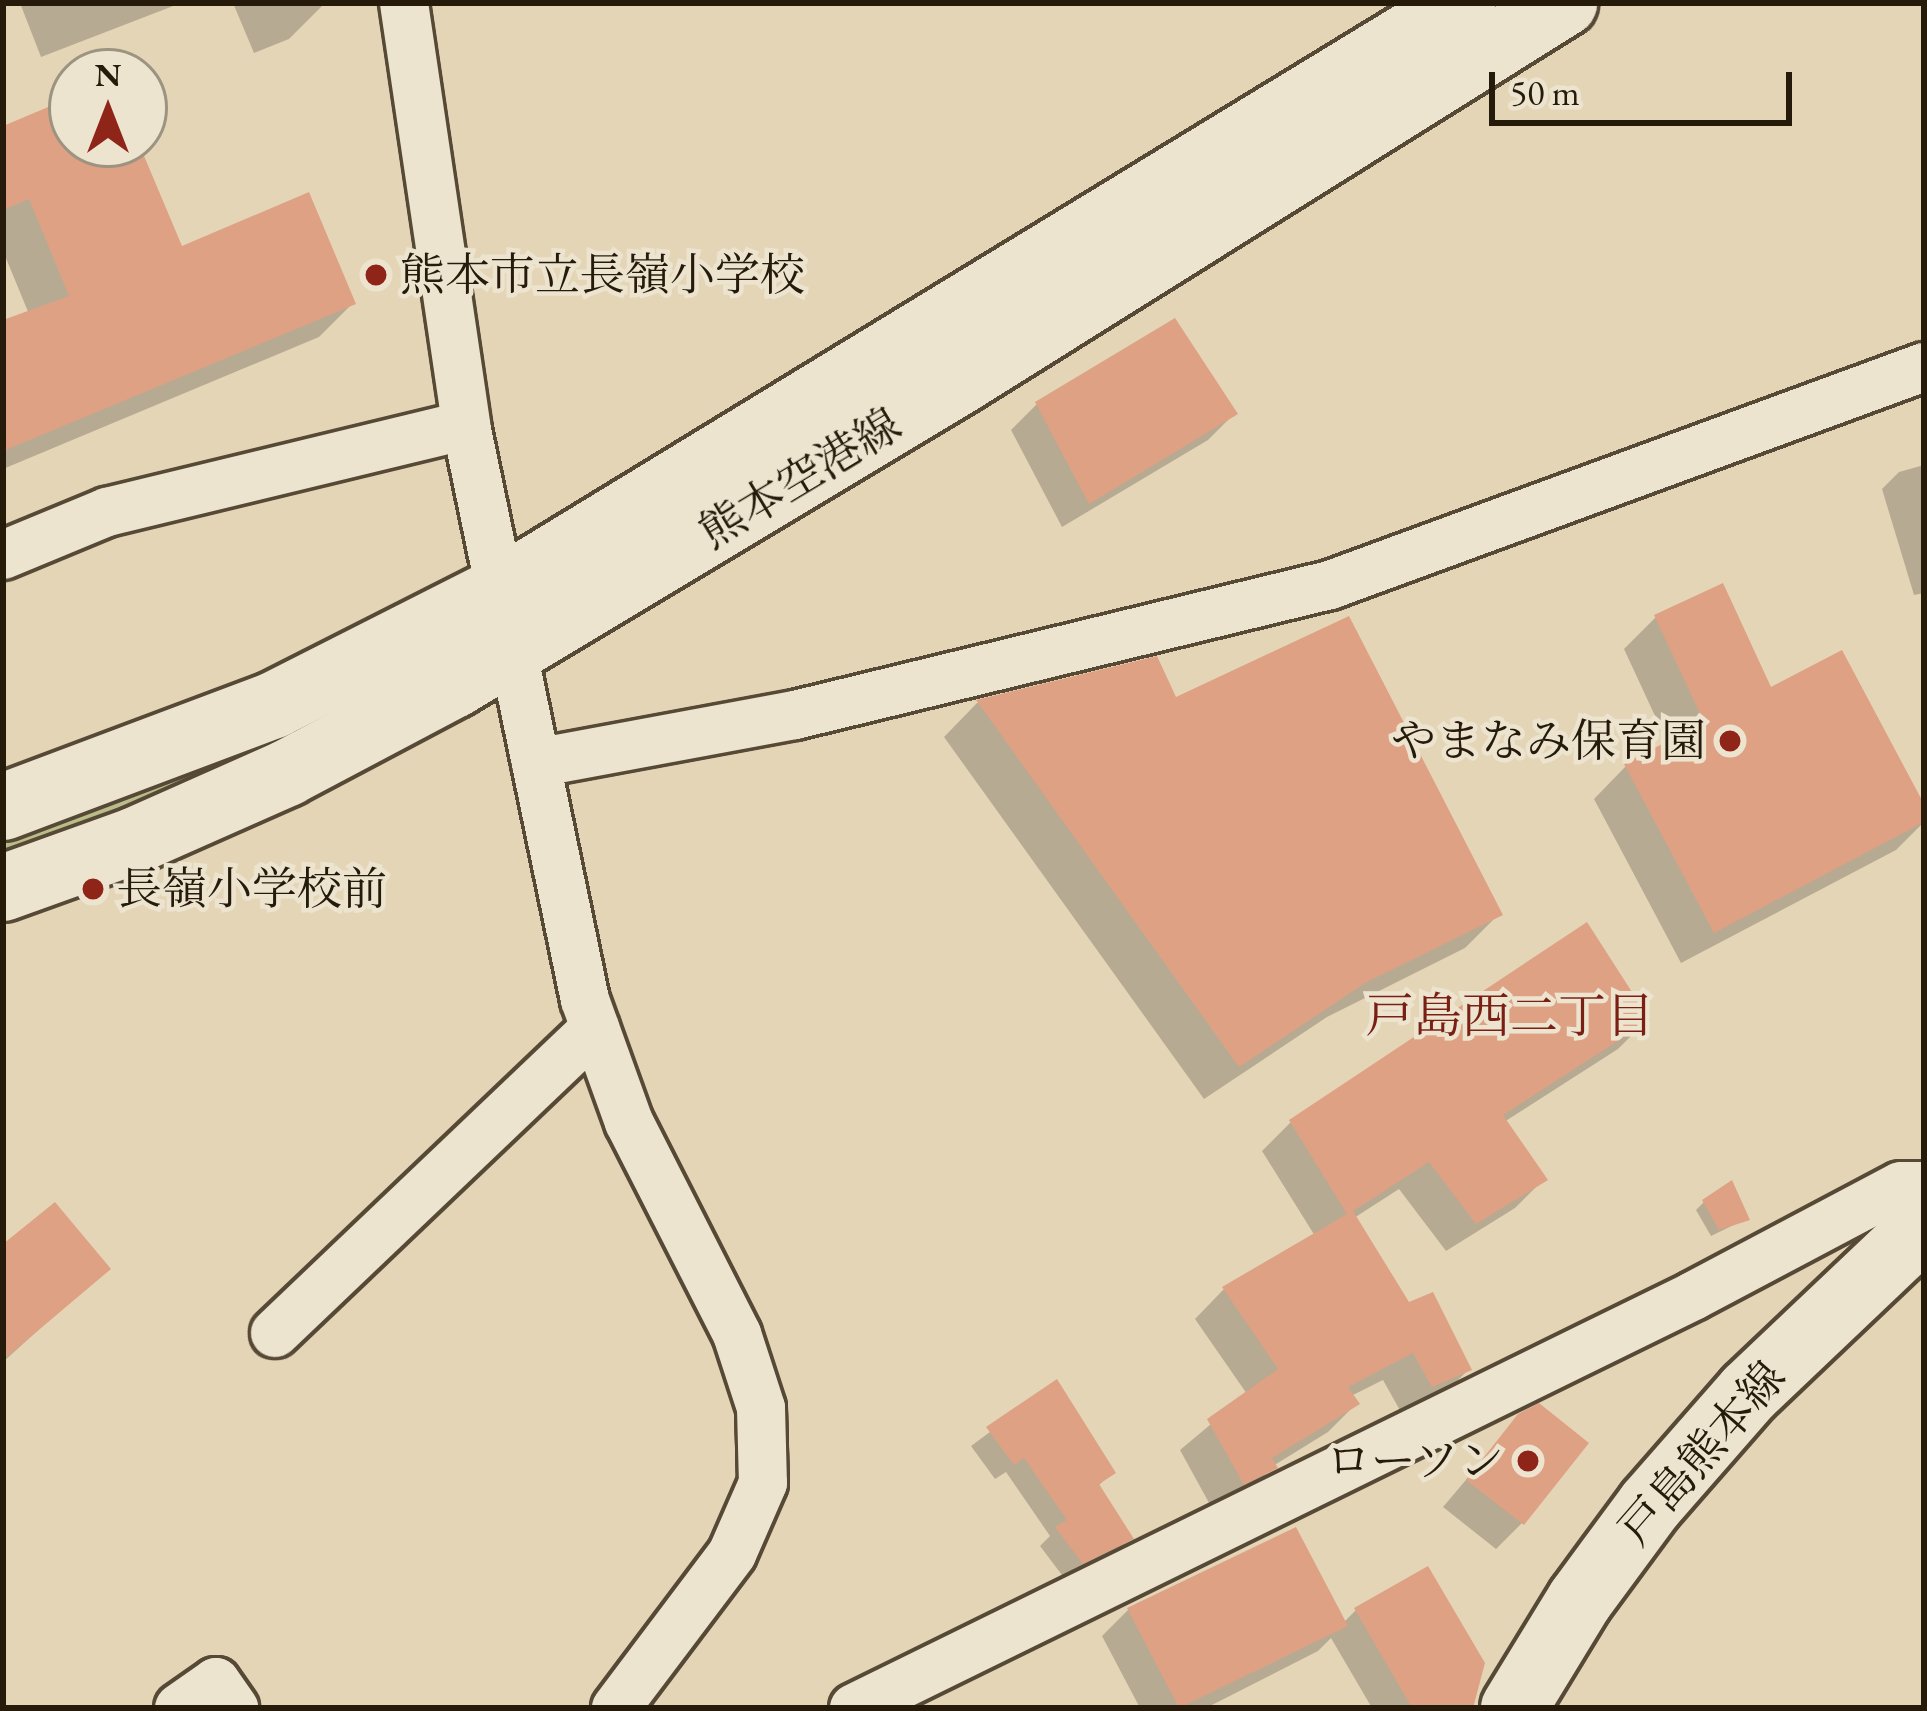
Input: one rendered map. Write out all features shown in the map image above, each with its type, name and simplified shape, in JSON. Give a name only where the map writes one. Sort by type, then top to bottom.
[{"type":"main road","name":"熊本空港線","points":[[3,888],[136,840],[287,773],[506,621],[1463,3]]},
{"type":"main road","name":"熊本空港線","points":[[3,807],[506,621],[960,381],[1564,3]]},
{"type":"main road","name":"戸島熊本線","points":[[1514,1708],[1580,1600],[1650,1505],[1749,1392],[1924,1226]]},
{"type":"street","points":[[404,3],[466,425],[596,1028],[629,1122],[737,1334],[761,1408],[763,1484],[732,1554],[616,1708]]},
{"type":"street","points":[[536,764],[796,715],[1330,585],[1924,367]]},
{"type":"street","points":[[3,555],[107,512],[466,425]]},
{"type":"street","points":[[275,1333],[596,1028]]},
{"type":"street","points":[[854,1708],[1693,1296],[1901,1186],[1924,1186]]},
{"type":"street","points":[[179,1708],[216,1682],[234,1708]]},
{"type":"green space","points":[[385,694],[286,747],[3,858],[3,835],[280,739]]},
{"type":"building","points":[[48,107],[48,168],[149,168],[182,246],[309,192],[356,304],[3,451],[3,320],[69,296],[29,199],[3,210],[3,126]]},
{"type":"building","points":[[1175,318],[1238,414],[1089,504],[1035,402]]},
{"type":"building","points":[[1723,583],[1771,687],[1842,650],[1924,804],[1924,822],[1714,933],[1624,764],[1704,722],[1654,615]]},
{"type":"building","points":[[1349,616],[1503,915],[1365,983],[1239,1067],[976,700],[1157,656],[1176,697]]},
{"type":"building","points":[[1587,922],[1650,1020],[1503,1115],[1548,1180],[1476,1224],[1429,1162],[1353,1211],[1409,1302],[1433,1292],[1472,1370],[1432,1387],[1413,1353],[1348,1387],[1360,1404],[1272,1458],[1278,1468],[1244,1485],[1207,1419],[1278,1369],[1222,1287],[1347,1214],[1289,1120]]},
{"type":"building","points":[[1732,1180],[1750,1220],[1719,1230],[1702,1200]]},
{"type":"building","points":[[55,1202],[111,1269],[3,1360],[3,1244]]},
{"type":"building","points":[[1057,1379],[1116,1473],[1099,1484],[1134,1539],[1083,1564],[1055,1527],[1067,1520],[1024,1458],[1014,1465],[986,1427]]},
{"type":"building","name":"ローソン","points":[[1539,1403],[1589,1443],[1524,1525],[1466,1480],[1518,1414]]},
{"type":"building","points":[[1296,1527],[1348,1626],[1179,1708],[1127,1608]]},
{"type":"building","points":[[1428,1566],[1485,1663],[1473,1708],[1412,1708],[1354,1608]]},
{"type":"place","name":"熊本市立長嶺小学校","points":[[376,275]]},
{"type":"place","name":"やまなみ保育園","points":[[1730,741]]},
{"type":"place","name":"長嶺小学校前","points":[[93,889]]},
{"type":"place","name":"ローソン","points":[[1528,1461]]},
{"type":"district","name":"戸島西二丁目","points":[[1510,1016]]}]
